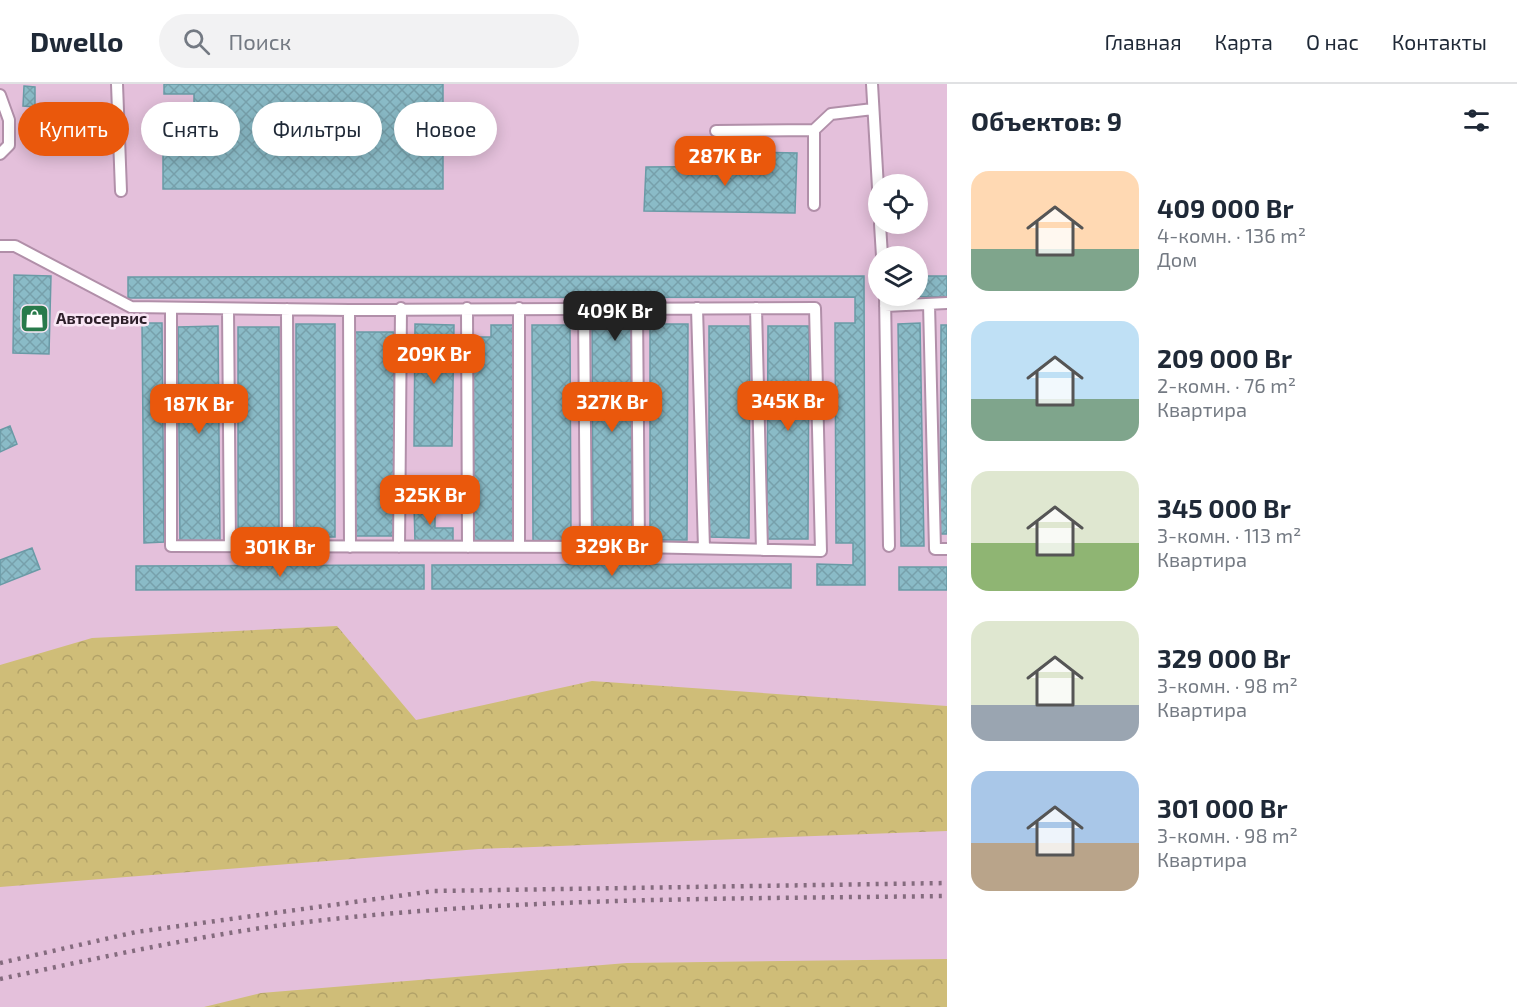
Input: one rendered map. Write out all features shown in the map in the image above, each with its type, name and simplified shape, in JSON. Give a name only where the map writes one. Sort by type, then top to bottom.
[{"type":"lane","points":[[117,84],[121,191]]},
{"type":"lane","points":[[872,84],[877,174]]},
{"type":"lane","points":[[0,95],[9,120],[9,145],[0,154]]},
{"type":"lane","points":[[716,132],[814,130],[831,114],[873,109]]},
{"type":"lane","points":[[814,130],[814,205]]},
{"type":"lane","points":[[0,246],[15,246],[131,307],[349,310],[815,308],[821,551],[639,547],[171,546],[171,308]]},
{"type":"lane","points":[[947,303],[929,304],[935,549],[947,549]]},
{"type":"lane","points":[[885,306],[889,546]]},
{"type":"lane","points":[[399,547],[401,308]]},
{"type":"lane","points":[[467,308],[468,548]]},
{"type":"lane","points":[[519,308],[519,547]]},
{"type":"lane","points":[[584,308],[586,548]]},
{"type":"lane","points":[[637,308],[639,547]]},
{"type":"lane","points":[[697,308],[704,548]]},
{"type":"lane","points":[[756,308],[762,550]]},
{"type":"lane","points":[[228,309],[230,546]]},
{"type":"lane","points":[[287,309],[288,547]]},
{"type":"lane","points":[[349,310],[350,547]]},
{"type":"green space","points":[[337,626],[416,720],[592,681],[947,706],[947,831],[479,849],[0,887],[0,665],[92,638]]},
{"type":"green space","points":[[947,959],[947,1007],[204,1007],[261,993],[627,963]]},
{"type":"building","points":[[164,84],[443,84],[443,102],[394,102],[394,156],[443,156],[443,189],[163,189],[163,156],[240,156],[240,102],[194,102],[194,94],[164,94]]},
{"type":"building","points":[[24,86],[35,87],[35,102],[23,102]]},
{"type":"building","points":[[755,152],[797,153],[795,213],[644,211],[646,167],[755,166]]},
{"type":"building","points":[[14,275],[51,276],[49,354],[13,353]]},
{"type":"building","points":[[864,276],[865,585],[817,585],[817,564],[853,565],[853,543],[836,543],[835,323],[855,323],[855,297],[128,298],[128,277]]},
{"type":"building","points":[[928,276],[947,276],[947,297],[928,297]]},
{"type":"building","points":[[142,323],[162,323],[164,542],[144,543]]},
{"type":"building","points":[[920,323],[924,546],[901,546],[898,324]]},
{"type":"building","points":[[296,324],[335,324],[335,537],[296,537]]},
{"type":"building","points":[[415,324],[454,325],[452,446],[414,446]]},
{"type":"building","points":[[592,324],[631,324],[632,541],[593,542]]},
{"type":"building","points":[[650,324],[688,324],[687,540],[650,540]]},
{"type":"building","points":[[491,325],[514,325],[514,541],[474,541],[473,337],[491,337]]},
{"type":"building","points":[[532,325],[570,325],[571,542],[533,542]]},
{"type":"building","points":[[941,325],[947,325],[947,534],[940,534]]},
{"type":"building","points":[[218,326],[220,543],[180,544],[178,327]]},
{"type":"building","points":[[709,326],[750,326],[749,538],[709,537]]},
{"type":"building","points":[[768,326],[809,326],[808,539],[767,539]]},
{"type":"building","points":[[238,327],[279,327],[279,540],[238,540]]},
{"type":"building","points":[[354,332],[394,332],[395,536],[354,536]]},
{"type":"building","points":[[10,426],[17,444],[0,452],[0,430]]},
{"type":"building","points":[[414,505],[435,505],[435,528],[453,528],[453,542],[415,542]]},
{"type":"building","points":[[32,548],[40,569],[0,585],[0,560]]},
{"type":"building","points":[[791,564],[791,588],[432,589],[432,565]]},
{"type":"building","points":[[424,565],[424,589],[136,590],[136,566]]},
{"type":"building","points":[[899,567],[947,567],[947,590],[899,590]]},
{"type":"railway","points":[[0,963],[136,932],[434,891],[947,883]]},
{"type":"railway","points":[[0,979],[211,936],[365,916],[448,909],[614,901],[947,896]]},
{"type":"place","name":"Автосервис","points":[[35,318]]}]
